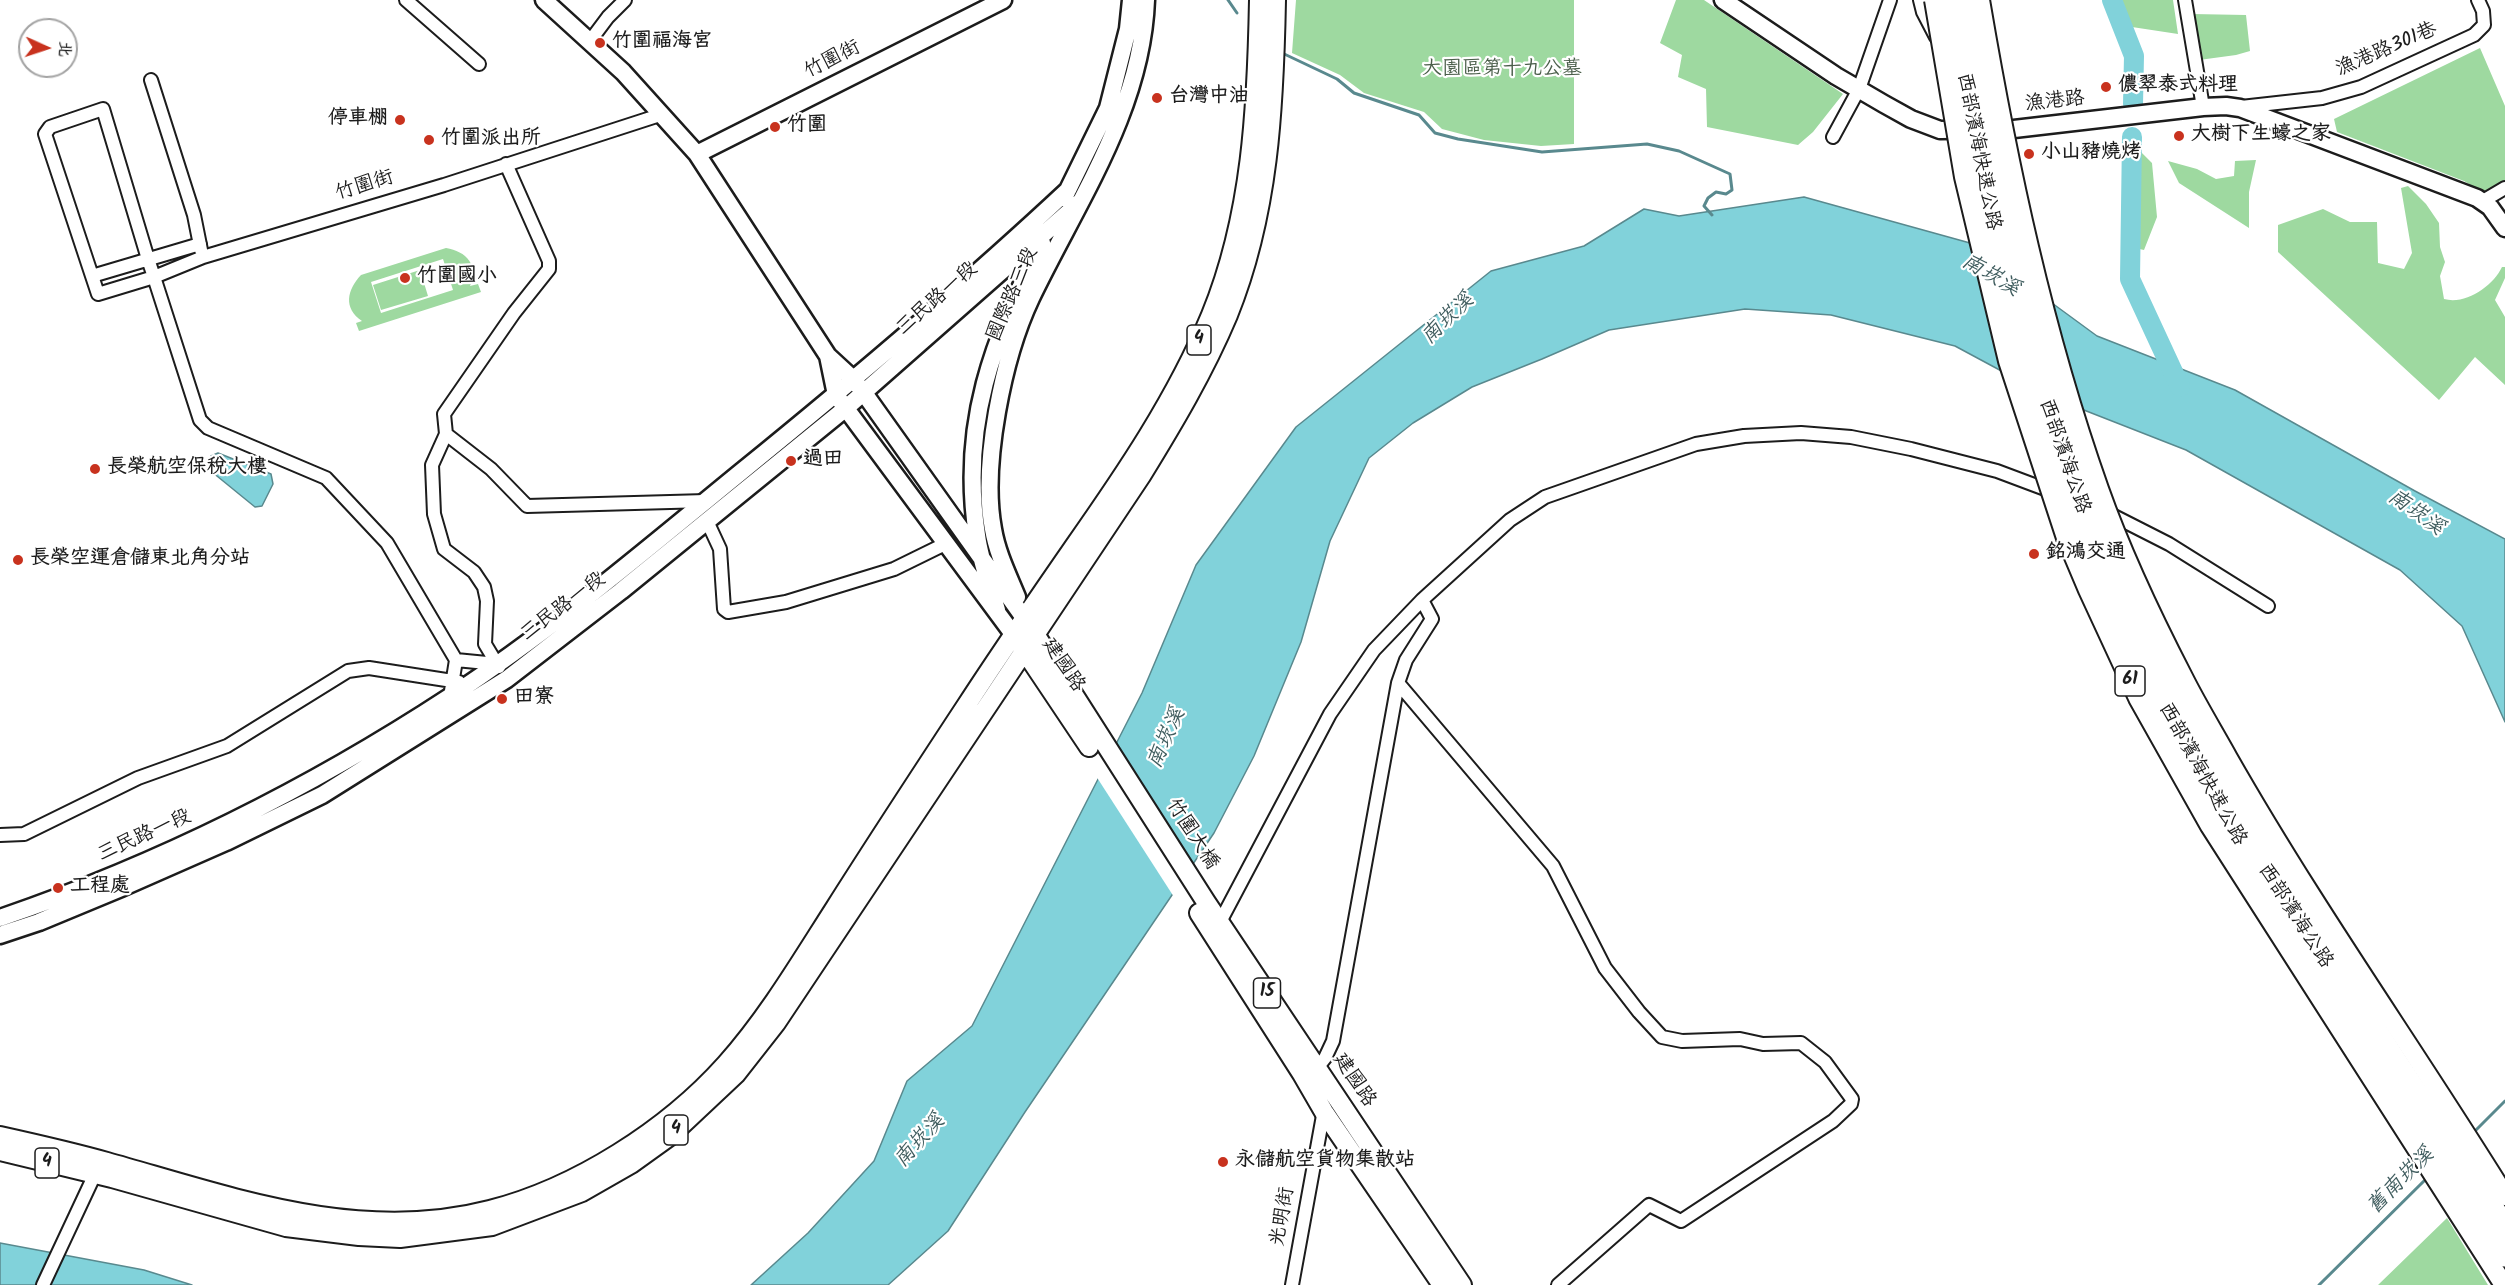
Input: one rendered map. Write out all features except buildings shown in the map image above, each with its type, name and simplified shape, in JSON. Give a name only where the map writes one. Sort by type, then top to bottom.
[{"type":"highway","name":"西部濱海快速公路","points":[[1949,0],[1967,111],[2004,288],[2054,456],[2091,559],[2129,642],[2191,761],[2247,856],[2505,1256]]},
{"type":"highway","name":"西部濱海快速公路","points":[[1965,0],[2008,229],[2034,338],[2068,450],[2113,565],[2147,640],[2200,746],[2378,1031],[2505,1227]]},
{"type":"main road","name":"4","points":[[0,1136],[105,1161],[276,1209],[358,1221],[411,1222],[490,1210],[548,1190],[612,1158],[663,1121],[726,1064],[780,994],[1013,634],[1125,473],[1161,415],[1211,315],[1241,218],[1251,158],[1258,70],[1259,0]]},
{"type":"main road","name":"4","points":[[0,1151],[95,1174],[286,1227],[358,1236],[400,1238],[492,1226],[582,1192],[631,1164],[670,1136],[736,1074],[776,1023],[1141,476],[1185,404],[1228,313],[1254,232],[1268,157],[1275,73],[1276,0]]},
{"type":"main road","name":"西部濱海公路","points":[[1934,0],[1964,177],[2008,361],[2066,538],[2088,590],[2138,698],[2210,826],[2504,1285]]},
{"type":"main road","name":"西部濱海公路","points":[[1980,0],[2011,168],[2064,381],[2100,491],[2138,583],[2184,679],[2261,816],[2366,983],[2505,1196]]},
{"type":"main road","name":"建國路","points":[[1013,634],[1094,740]]},
{"type":"main road","name":"建國路","points":[[1035,634],[1094,740]]},
{"type":"main road","name":"竹圍大橋","points":[[1094,740],[1202,907]]},
{"type":"main road","name":"建國路","points":[[1202,907],[1220,922],[1462,1285]]},
{"type":"main road","name":"建國路","points":[[1202,907],[1324,1112],[1442,1285]]},
{"type":"street","points":[[406,0],[479,64]]},
{"type":"street","points":[[544,0],[590,41],[663,114],[697,154],[828,356],[854,379],[984,565],[1024,618]]},
{"type":"street","points":[[590,41],[608,17],[625,0]]},
{"type":"street","name":"竹圍街","points":[[697,154],[1004,0]]},
{"type":"street","name":"國際路三段","points":[[997,610],[977,536],[973,483],[979,402],[993,349],[1015,295],[1108,108],[1128,29],[1131,0]]},
{"type":"street","name":"國際路三段","points":[[1024,618],[1002,562],[993,529],[990,479],[1000,399],[1030,301],[1115,130],[1130,93],[1143,35],[1146,0]]},
{"type":"street","name":"漁港路","points":[[1723,0],[1859,90],[1911,119],[1940,130],[2026,128],[2203,107],[2240,108],[2483,201],[2505,228]]},
{"type":"street","points":[[1833,137],[1859,90],[1890,0]]},
{"type":"street","points":[[1920,0],[1923,12],[1950,66],[1963,130]]},
{"type":"street","points":[[1980,0],[1979,58],[1993,129]]},
{"type":"street","points":[[2185,0],[2203,107]]},
{"type":"street","name":"漁港路301巷","points":[[2240,108],[2322,98],[2361,87],[2474,34],[2484,25],[2483,11],[2478,0]]},
{"type":"street","points":[[151,80],[194,215],[202,257]]},
{"type":"street","points":[[0,836],[24,834],[138,778],[227,746],[348,671],[369,668],[457,687],[456,660],[387,543],[326,478],[208,428],[200,420],[148,259],[103,110],[50,126],[45,134],[92,276],[148,259],[200,244]]},
{"type":"street","name":"竹圍街","points":[[92,276],[98,294],[154,277],[202,257],[371,208],[663,114]]},
{"type":"street","points":[[502,671],[485,644],[487,601],[484,587],[474,572],[444,549],[434,514],[432,465],[446,434],[444,414],[514,313],[549,269],[549,261],[506,164]]},
{"type":"street","points":[[2483,201],[2505,188]]},
{"type":"street","name":"三民路一段","points":[[0,934],[39,922],[121,888],[226,842],[322,795],[621,591],[706,521],[841,401],[854,379],[997,257],[1068,189]]},
{"type":"street","name":"三民路一段","points":[[0,918],[74,893],[212,830],[312,779],[457,687],[502,671],[706,501],[841,401],[864,393],[1080,202]]},
{"type":"street","points":[[828,356],[841,401],[997,610]]},
{"type":"street","points":[[1220,922],[1330,714],[1374,650],[1422,600],[1510,520],[1545,497],[1696,444],[1744,436],[1801,433],[1851,437],[1911,449],[2018,478],[2098,508],[2169,544],[2268,606]]},
{"type":"street","points":[[446,434],[491,470],[527,506],[706,501]]},
{"type":"street","points":[[706,521],[720,549],[724,609],[728,612],[786,602],[894,569],[947,543]]},
{"type":"street","points":[[1317,1068],[1333,1041],[1398,683],[1406,660],[1432,619],[1422,600]]},
{"type":"street","name":"建國路","points":[[997,610],[1013,634]]},
{"type":"street","name":"建國路","points":[[1024,618],[1035,634]]},
{"type":"street","points":[[456,660],[502,671]]},
{"type":"street","points":[[1398,683],[1553,866],[1605,968],[1639,1012],[1662,1037],[1682,1041],[1740,1039],[1763,1044],[1801,1043],[1825,1062],[1851,1100],[1851,1104],[1833,1121],[1681,1221],[1649,1205],[1558,1285]]},
{"type":"street","name":"光明街","points":[[1292,1285],[1329,1085]]},
{"type":"street","points":[[43,1285],[95,1174]]},
{"type":"green space","name":"大園區第十九公墓","points":[[1296,0],[1574,0],[1574,144],[1541,146],[1484,140],[1442,129],[1424,112],[1364,93],[1340,75],[1292,53]]},
{"type":"green space","points":[[1676,0],[1704,0],[1843,94],[1813,132],[1798,145],[1707,127],[1706,89],[1678,77],[1682,55],[1660,43]]},
{"type":"green space","points":[[2122,0],[2173,0],[2178,34],[2132,27]]},
{"type":"green space","points":[[2192,14],[2246,15],[2250,51],[2199,60]]},
{"type":"green space","points":[[2480,48],[2505,106],[2505,180],[2484,193],[2464,181],[2337,132],[2334,119]]},
{"type":"green space","points":[[2138,149],[2152,163],[2157,217],[2144,250],[2135,248]]},
{"type":"green space","points":[[2256,160],[2249,192],[2249,228],[2179,183],[2168,161],[2197,169],[2216,179],[2234,176],[2235,161]]},
{"type":"green space","points":[[2408,186],[2426,204],[2439,223],[2440,247],[2445,262],[2440,276],[2444,299],[2470,297],[2492,281],[2502,267],[2505,267],[2505,278],[2495,300],[2505,317],[2505,385],[2475,357],[2439,400],[2278,252],[2278,225],[2323,209],[2350,222],[2377,222],[2378,263],[2404,269],[2412,253],[2401,188]]},
{"type":"green space","points":[[446,248],[460,252],[469,261],[473,272],[470,286],[478,284],[481,292],[359,331],[356,323],[362,321],[352,310],[349,299],[361,275]],"holes":[[[443,259],[453,290],[381,313],[371,282]]]},
{"type":"green space","points":[[420,270],[428,296],[381,310],[373,285]]},
{"type":"green space","points":[[2447,1218],[2488,1285],[2378,1285]]},
{"type":"water","name":"南崁溪","points":[[1804,197],[1970,243],[2097,336],[2235,390],[2505,539],[2505,722],[2462,626],[2400,570],[2186,450],[2048,396],[1955,346],[1831,315],[1745,309],[1609,330],[1472,387],[1413,423],[1369,458],[1330,541],[1301,642],[1254,756],[1214,833],[1025,1112],[948,1231],[888,1285],[751,1285],[808,1233],[874,1161],[907,1081],[972,1026],[1142,693],[1196,565],[1296,427],[1491,271],[1584,246],[1644,209],[1679,216]]},
{"type":"water","points":[[218,453],[271,474],[273,484],[262,506],[255,507],[212,472],[208,465],[211,456]]},
{"type":"water","points":[[0,1243],[144,1270],[192,1285],[0,1285]]},
{"type":"pier","points":[[1113,743],[1195,867],[1174,897],[1096,776]]},
{"type":"waterway","points":[[1228,0],[1237,13]]},
{"type":"waterway","points":[[2112,0],[2134,56],[2133,104]]},
{"type":"waterway","points":[[1280,52],[1337,79],[1354,93],[1419,115],[1435,133],[1458,139],[1542,152],[1647,144],[1679,151],[1730,174],[1732,190],[1726,194],[1716,192],[1708,198],[1704,206],[1712,215]]},
{"type":"waterway","points":[[2132,137],[2130,279],[2180,387]]},
{"type":"waterway","name":"舊南崁溪","points":[[2472,1134],[2505,1101]]},
{"type":"waterway","name":"舊南崁溪","points":[[2319,1285],[2427,1178]]},
{"type":"place","name":"竹圍福海宮","points":[[600,43]]},
{"type":"place","name":"儂翠泰式料理","points":[[2106,87]]},
{"type":"place","name":"台灣中油","points":[[1157,98]]},
{"type":"place","name":"停車棚","points":[[400,120]]},
{"type":"place","name":"竹圍","points":[[775,127]]},
{"type":"place","name":"大樹下生蠔之家","points":[[2179,136]]},
{"type":"place","name":"竹圍派出所","points":[[429,140]]},
{"type":"place","name":"小山豬燒烤","points":[[2029,154]]},
{"type":"place","name":"竹圍國小","points":[[405,278]]},
{"type":"place","name":"過田","points":[[791,461]]},
{"type":"place","name":"長榮航空保稅大樓","points":[[95,469]]},
{"type":"place","name":"銘鴻交通","points":[[2034,554]]},
{"type":"place","name":"長榮空運倉儲東北角分站","points":[[18,560]]},
{"type":"place","name":"田寮","points":[[502,699]]},
{"type":"place","name":"工程處","points":[[58,888]]},
{"type":"place","name":"永儲航空貨物集散站","points":[[1223,1162]]}]
